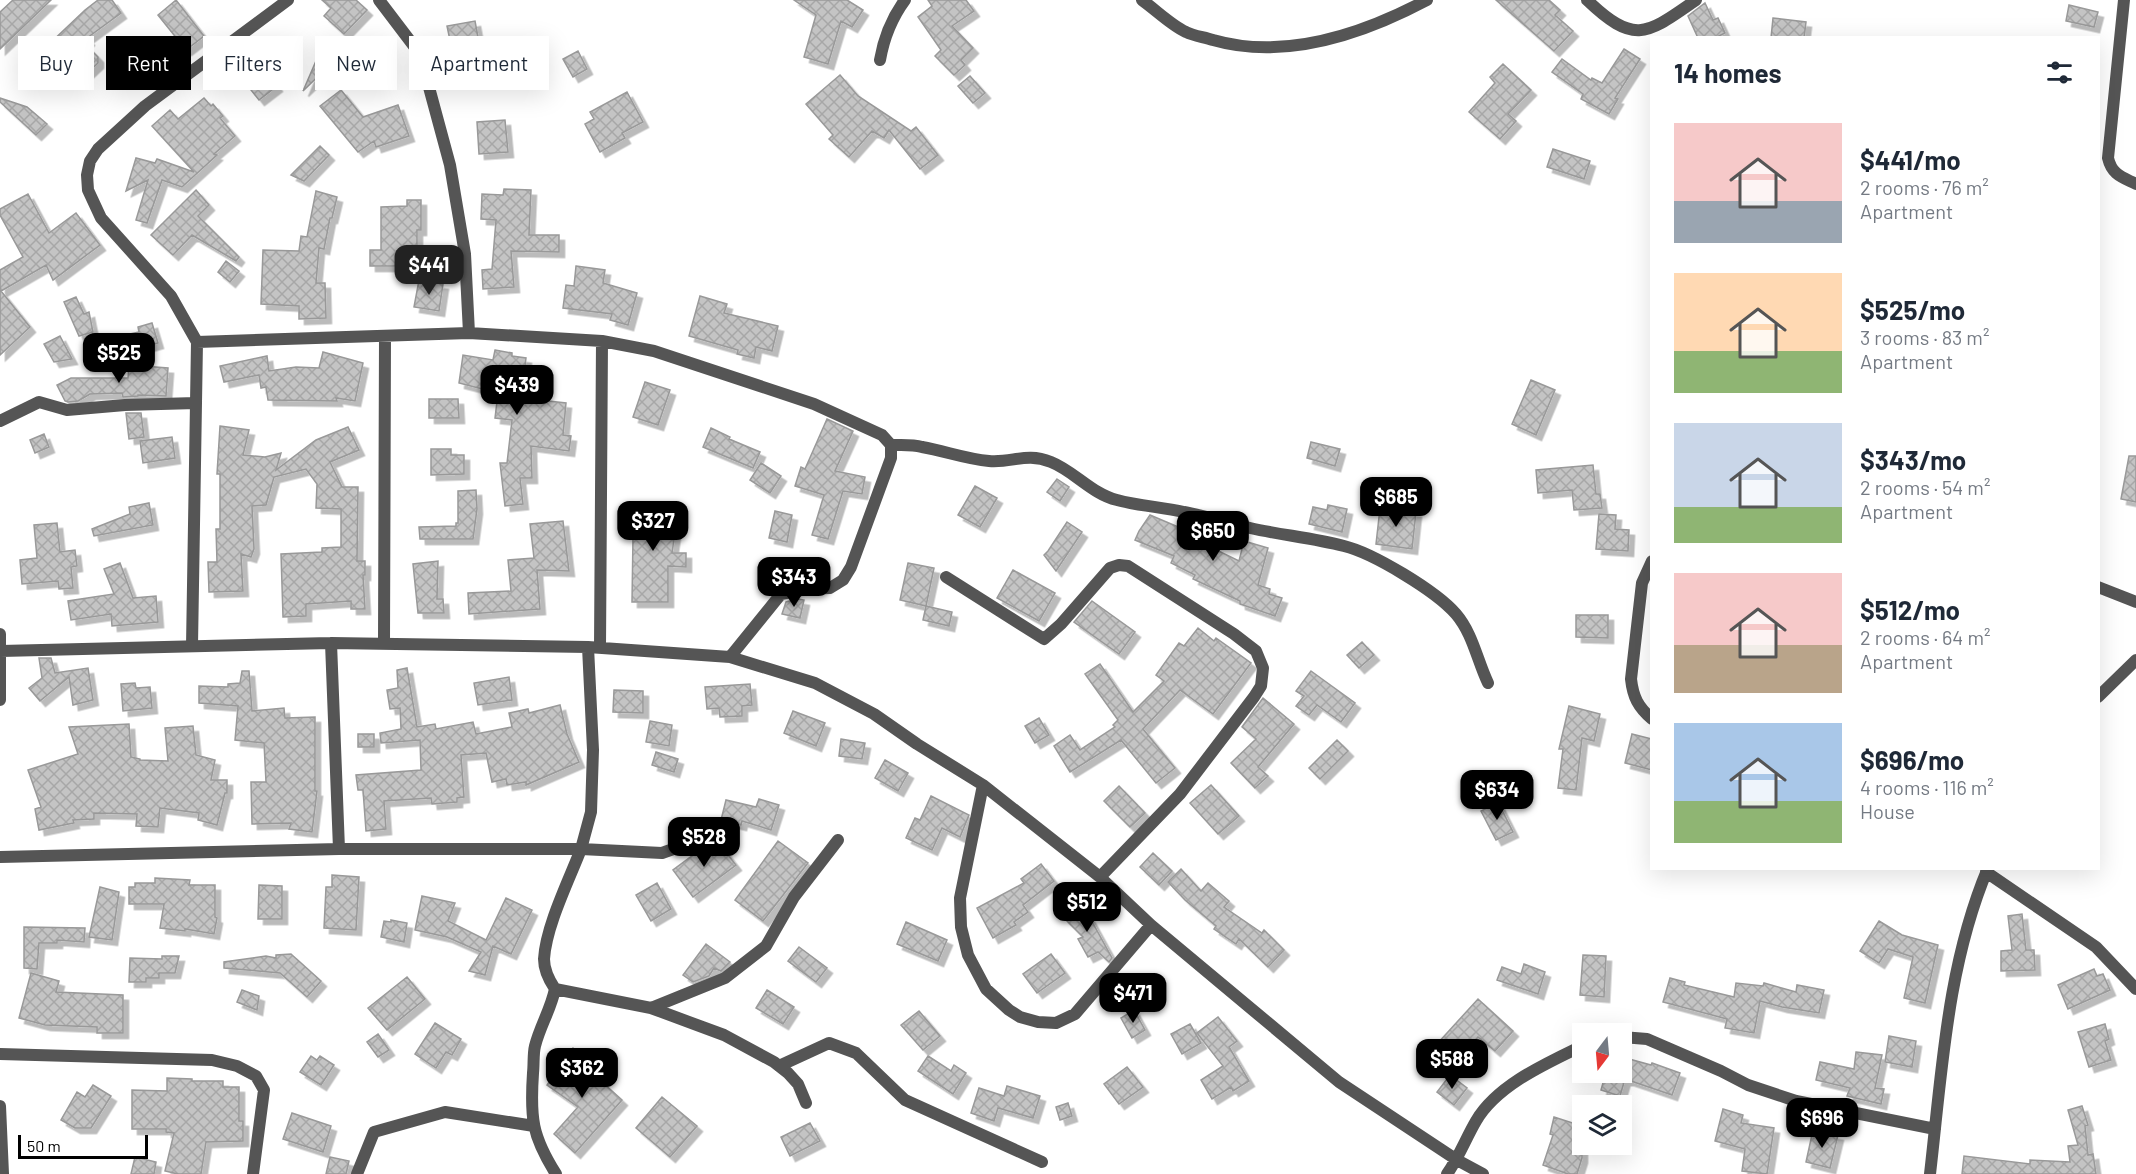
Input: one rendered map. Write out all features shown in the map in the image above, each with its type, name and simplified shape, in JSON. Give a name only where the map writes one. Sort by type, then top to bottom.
[{"type":"street","points":[[192,646],[197,342],[171,296],[101,218],[88,190],[87,175],[90,161],[98,149],[145,106],[288,0]]},
{"type":"street","points":[[379,0],[420,54],[450,165],[465,254],[469,333]]},
{"type":"street","points":[[880,60],[884,38],[893,17],[905,0]]},
{"type":"street","points":[[1142,0],[1186,32],[1236,47],[1285,47],[1337,38],[1401,14],[1427,0]]},
{"type":"street","points":[[1587,0],[1617,24],[1636,31],[1654,28],[1696,0]]},
{"type":"street","points":[[2124,0],[2108,158],[2110,168],[2118,176],[2136,184]]},
{"type":"street","points":[[197,342],[469,333],[602,341],[654,351],[814,404],[882,435],[891,445],[891,458],[851,567],[843,580],[830,588],[806,589],[781,594],[730,657]]},
{"type":"street","points":[[384,644],[385,336]]},
{"type":"street","points":[[556,1174],[541,1149],[534,1126],[531,1097],[535,1046],[552,1005],[555,989],[546,975],[544,960],[548,940],[559,903],[581,849],[591,812],[602,341]]},
{"type":"street","points":[[0,421],[39,402],[67,410],[196,402]]},
{"type":"street","points":[[891,445],[920,446],[955,456],[1006,462],[1019,457],[1035,456],[1054,463],[1114,500],[1186,512],[1347,547],[1412,580],[1437,597],[1456,615],[1474,643],[1488,683]]},
{"type":"street","points":[[946,577],[1044,639],[1061,624],[1110,568],[1119,565],[1128,566],[1234,634],[1256,651],[1263,668],[1261,686],[1254,698],[1180,794],[1101,877]]},
{"type":"street","points":[[1650,565],[1642,582],[1631,679],[1632,694],[1638,705],[1650,717]]},
{"type":"street","points":[[2100,588],[2136,603]]},
{"type":"street","points":[[0,634],[0,700]]},
{"type":"street","points":[[331,644],[339,849]]},
{"type":"street","points":[[1,651],[331,644],[594,647],[730,657],[803,679],[874,714],[983,785],[1101,877],[1151,925],[1339,1082],[1457,1160],[1483,1174]]},
{"type":"street","points":[[2100,695],[2136,660]]},
{"type":"street","points":[[983,785],[960,898],[961,927],[968,955],[986,989],[1008,1010],[1020,1017],[1038,1022],[1056,1023],[1075,1014],[1151,925]]},
{"type":"street","points":[[0,857],[339,849],[581,849],[662,853],[721,831]]},
{"type":"street","points":[[651,1008],[725,978],[766,946],[794,897],[838,840]]},
{"type":"street","points":[[1930,1174],[1954,981],[1969,919],[1987,870],[2096,947],[2136,989]]},
{"type":"street","points":[[555,989],[651,1008],[724,1035],[779,1066],[798,1084],[806,1103]]},
{"type":"street","points":[[1632,1038],[1647,1039],[1748,1085],[1796,1101],[1935,1128]]},
{"type":"street","points":[[779,1066],[829,1043],[856,1053],[905,1100],[1042,1162]]},
{"type":"street","points":[[1447,1174],[1457,1160],[1477,1119],[1494,1099],[1517,1080],[1572,1051]]},
{"type":"street","points":[[0,1054],[212,1060],[237,1066],[256,1076],[264,1090],[253,1174]]},
{"type":"street","points":[[0,1106],[3,1174]]},
{"type":"street","points":[[357,1174],[374,1132],[445,1112],[534,1126]]},
{"type":"building","points":[[13,0],[51,0],[0,49],[0,12]]},
{"type":"building","points":[[98,0],[112,0],[121,13],[90,36],[58,36]]},
{"type":"building","points":[[176,0],[204,36],[191,46],[191,36],[175,36],[158,15]]},
{"type":"building","points":[[322,0],[356,0],[367,10],[344,34],[324,16],[331,8]]},
{"type":"building","points":[[794,0],[847,0],[863,10],[852,27],[841,21],[828,64],[804,57],[816,15]]},
{"type":"building","points":[[928,0],[966,0],[974,11],[952,26],[973,48],[961,60],[965,65],[954,75],[935,56],[941,50],[918,17],[932,6]]},
{"type":"building","points":[[1496,0],[1549,0],[1560,10],[1555,15],[1573,31],[1554,51]]},
{"type":"building","points":[[1705,3],[1713,20],[1718,18],[1725,33],[1719,36],[1697,36],[1688,16]]},
{"type":"building","points":[[2069,5],[2098,12],[2094,27],[2066,21]]},
{"type":"building","points":[[1773,18],[1806,22],[1804,36],[1771,36]]},
{"type":"building","points":[[475,21],[478,36],[449,36],[447,26]]},
{"type":"building","points":[[1624,49],[1640,59],[1615,98],[1618,99],[1609,114],[1581,99],[1583,94],[1552,72],[1562,59],[1591,80],[1592,78],[1602,83]]},
{"type":"building","points":[[578,51],[587,69],[573,77],[563,59]]},
{"type":"building","points":[[94,53],[98,57],[98,63],[94,67]]},
{"type":"building","points":[[315,63],[315,79],[303,91]]},
{"type":"building","points":[[1503,64],[1531,90],[1508,114],[1516,121],[1500,139],[1469,112],[1495,83],[1490,77]]},
{"type":"building","points":[[840,75],[858,96],[911,131],[916,127],[938,155],[920,169],[889,130],[884,138],[872,131],[849,157],[829,139],[833,135],[806,104]]},
{"type":"building","points":[[970,76],[985,93],[973,103],[958,86]]},
{"type":"building","points":[[251,90],[272,90],[259,100]]},
{"type":"building","points":[[341,90],[363,117],[398,105],[409,136],[376,147],[374,141],[358,152],[320,106]]},
{"type":"building","points":[[627,92],[643,122],[622,133],[625,138],[600,152],[585,124],[594,119],[590,112]]},
{"type":"building","points":[[0,98],[27,107],[47,124],[36,135],[0,102]]},
{"type":"building","points":[[204,98],[211,106],[213,104],[223,116],[220,118],[235,136],[182,187],[162,180],[147,223],[136,220],[148,180],[126,191],[136,158],[155,163],[157,159],[194,172],[152,126],[170,110],[178,119]]},
{"type":"building","points":[[505,120],[508,152],[479,154],[477,122]]},
{"type":"building","points":[[320,146],[329,155],[304,181],[291,175]]},
{"type":"building","points":[[1553,149],[1590,161],[1584,179],[1547,167]]},
{"type":"building","points":[[504,189],[531,190],[529,235],[559,235],[559,252],[511,251],[514,287],[483,289],[482,270],[492,269],[496,220],[481,219],[482,194],[503,195]]},
{"type":"building","points":[[196,190],[209,205],[198,216],[239,257],[236,261],[192,235],[173,255],[151,235]]},
{"type":"building","points":[[316,191],[337,197],[324,249],[319,248],[316,283],[325,283],[326,318],[299,319],[299,306],[261,304],[263,250],[299,251],[301,236],[307,237]]},
{"type":"building","points":[[28,194],[49,233],[76,213],[100,245],[53,280],[46,265],[1,291],[30,327],[0,355],[0,270],[23,257],[0,215],[0,209]]},
{"type":"building","points":[[407,200],[421,200],[421,230],[417,230],[417,259],[428,259],[428,273],[407,273],[406,266],[370,266],[370,250],[381,250],[381,207],[407,206]]},
{"type":"building","points":[[226,261],[239,271],[230,282],[218,272]]},
{"type":"building","points":[[576,266],[605,270],[603,283],[637,293],[628,325],[610,320],[612,314],[563,308],[566,285],[574,286]]},
{"type":"building","points":[[419,280],[443,284],[439,311],[414,307]]},
{"type":"building","points":[[700,296],[727,304],[724,313],[778,326],[772,351],[756,347],[754,358],[737,354],[738,350],[689,336]]},
{"type":"building","points":[[76,297],[84,314],[89,312],[93,332],[79,336],[64,302]]},
{"type":"building","points":[[152,323],[158,343],[130,351],[130,348],[118,350],[116,337],[139,332],[138,327]]},
{"type":"building","points":[[60,336],[72,359],[54,362],[44,344]]},
{"type":"building","points":[[495,350],[526,358],[521,398],[566,403],[563,435],[571,436],[569,451],[531,446],[532,478],[520,478],[523,504],[505,506],[500,463],[507,463],[512,420],[495,418],[498,393],[459,383],[463,355],[493,360]]},
{"type":"building","points":[[323,352],[363,363],[355,401],[336,398],[337,401],[268,400],[266,387],[261,388],[259,375],[224,382],[220,366],[267,356],[269,371],[296,367],[319,368]]},
{"type":"building","points":[[129,365],[168,368],[166,396],[123,397],[122,393],[90,394],[78,401],[68,402],[65,401],[57,385],[71,378],[128,378]]},
{"type":"building","points":[[1531,380],[1555,390],[1536,435],[1512,424]]},
{"type":"building","points":[[645,382],[670,390],[658,425],[633,417]]},
{"type":"building","points":[[429,399],[458,399],[459,418],[429,418]]},
{"type":"building","points":[[126,413],[141,413],[144,437],[129,439]]},
{"type":"building","points":[[827,419],[853,431],[835,471],[865,477],[862,494],[843,491],[828,539],[812,535],[824,495],[795,486],[801,467],[805,469]]},
{"type":"building","points":[[220,426],[249,430],[243,455],[265,457],[281,453],[276,470],[316,440],[348,427],[359,450],[330,462],[342,487],[358,487],[357,561],[365,561],[365,575],[363,575],[365,609],[351,609],[351,601],[306,604],[306,616],[283,617],[281,554],[322,552],[322,548],[341,547],[341,509],[316,508],[317,484],[306,469],[274,477],[266,505],[252,506],[254,549],[251,557],[241,554],[243,591],[209,592],[208,562],[217,562],[216,529],[220,529],[220,474],[217,474]]},
{"type":"building","points":[[711,428],[730,437],[729,439],[760,452],[753,468],[703,447]]},
{"type":"building","points":[[44,434],[49,447],[35,453],[30,440]]},
{"type":"building","points":[[172,437],[175,458],[143,463],[140,441]]},
{"type":"building","points":[[1311,442],[1340,449],[1335,466],[1307,458]]},
{"type":"building","points":[[431,449],[451,449],[451,455],[464,455],[464,474],[431,475]]},
{"type":"building","points":[[2129,456],[2136,456],[2136,502],[2121,499]]},
{"type":"building","points":[[761,463],[781,476],[770,493],[750,480]]},
{"type":"building","points":[[1593,465],[1596,494],[1600,494],[1602,508],[1574,510],[1572,490],[1538,493],[1536,470]]},
{"type":"building","points":[[1057,479],[1069,487],[1060,501],[1047,492]]},
{"type":"building","points":[[1373,480],[1388,484],[1384,500],[1369,497]]},
{"type":"building","points":[[975,486],[997,498],[980,527],[958,515]]},
{"type":"building","points":[[476,490],[477,509],[473,539],[420,539],[419,527],[456,526],[458,523],[458,491]]},
{"type":"building","points":[[149,503],[153,525],[94,536],[92,529],[130,514],[129,507]]},
{"type":"building","points":[[632,503],[659,506],[659,510],[678,513],[672,553],[686,553],[686,567],[668,566],[668,602],[632,602],[633,536],[629,536]]},
{"type":"building","points":[[1328,505],[1347,509],[1342,532],[1309,524],[1313,507],[1327,510]]},
{"type":"building","points":[[1380,508],[1416,512],[1412,549],[1376,544]]},
{"type":"building","points":[[775,511],[792,515],[787,542],[769,538]]},
{"type":"building","points":[[1599,514],[1616,515],[1615,529],[1629,530],[1628,551],[1596,549]]},
{"type":"building","points":[[1150,515],[1190,532],[1194,522],[1216,528],[1208,546],[1239,561],[1244,541],[1268,548],[1258,585],[1270,589],[1269,594],[1282,598],[1275,616],[1240,604],[1240,601],[1193,579],[1195,575],[1171,563],[1174,556],[1135,540]]},
{"type":"building","points":[[563,521],[569,571],[537,570],[540,609],[469,614],[468,593],[511,591],[508,560],[534,558],[530,524]]},
{"type":"building","points":[[1067,522],[1082,532],[1056,571],[1044,555]]},
{"type":"building","points":[[57,523],[60,552],[75,550],[77,566],[71,567],[73,588],[59,589],[58,581],[22,584],[20,560],[37,558],[34,525]]},
{"type":"building","points":[[438,561],[437,599],[443,599],[444,613],[418,613],[413,564]]},
{"type":"building","points":[[120,563],[133,598],[156,596],[158,622],[112,626],[111,614],[71,620],[68,601],[114,594],[104,569]]},
{"type":"building","points":[[908,563],[934,568],[926,606],[900,600]]},
{"type":"building","points":[[1013,570],[1055,593],[1039,621],[997,598]]},
{"type":"building","points":[[804,600],[800,618],[782,614],[786,602]]},
{"type":"building","points":[[1092,601],[1135,632],[1119,654],[1074,622]]},
{"type":"building","points":[[926,606],[952,612],[949,626],[923,620]]},
{"type":"building","points":[[1576,615],[1608,615],[1608,638],[1576,637]]},
{"type":"building","points":[[1198,628],[1214,641],[1216,638],[1251,663],[1213,714],[1180,690],[1143,729],[1175,768],[1156,783],[1121,740],[1070,772],[1054,746],[1070,735],[1080,750],[1115,727],[1113,725],[1118,720],[1085,674],[1100,664],[1133,712],[1164,681],[1156,675],[1179,643],[1184,646]]},
{"type":"building","points":[[1362,642],[1374,655],[1359,668],[1347,655]]},
{"type":"building","points":[[39,658],[51,658],[55,673],[88,668],[93,700],[73,705],[69,677],[40,701],[29,688],[42,678]]},
{"type":"building","points":[[407,668],[417,727],[435,724],[436,729],[473,722],[476,734],[512,727],[509,713],[528,709],[529,713],[560,705],[567,734],[579,762],[526,785],[526,782],[507,785],[506,779],[492,782],[486,753],[461,755],[464,797],[457,798],[457,802],[432,804],[431,798],[384,801],[386,829],[366,831],[363,790],[358,790],[356,775],[421,770],[420,740],[381,743],[380,733],[401,729],[400,708],[390,709],[387,690],[398,688],[397,670]]},
{"type":"building","points":[[242,671],[249,671],[252,711],[284,708],[285,718],[315,717],[315,791],[317,791],[312,832],[289,829],[291,823],[252,824],[251,782],[266,782],[264,743],[235,740],[238,706],[199,703],[199,686],[228,687],[228,684],[240,683]]},
{"type":"building","points":[[1311,671],[1355,703],[1341,722],[1317,705],[1309,715],[1296,706],[1304,696],[1296,691]]},
{"type":"building","points":[[509,677],[512,700],[478,705],[474,683]]},
{"type":"building","points":[[135,683],[136,688],[150,687],[152,708],[123,711],[121,684]]},
{"type":"building","points":[[750,684],[752,705],[742,706],[742,716],[720,717],[719,708],[707,709],[705,687]]},
{"type":"building","points":[[614,690],[643,691],[643,713],[613,712]]},
{"type":"building","points":[[1263,698],[1294,724],[1258,767],[1268,776],[1255,788],[1231,763],[1256,739],[1242,727]]},
{"type":"building","points":[[1569,706],[1600,714],[1594,741],[1582,738],[1576,790],[1558,788],[1563,749],[1559,749]]},
{"type":"building","points":[[793,711],[825,723],[816,746],[784,733]]},
{"type":"building","points":[[1039,718],[1049,735],[1035,743],[1025,726]]},
{"type":"building","points":[[650,721],[672,725],[669,746],[646,742]]},
{"type":"building","points":[[129,724],[131,757],[140,760],[168,761],[165,728],[193,726],[196,755],[215,760],[211,780],[227,780],[227,793],[225,793],[217,825],[198,820],[199,813],[160,808],[158,827],[136,826],[137,814],[94,813],[94,819],[73,820],[74,823],[39,830],[35,809],[41,807],[28,770],[78,754],[69,727]]},
{"type":"building","points":[[358,734],[374,734],[374,747],[358,747]]},
{"type":"building","points":[[1632,734],[1650,738],[1650,769],[1625,763]]},
{"type":"building","points":[[841,739],[865,743],[862,759],[839,756]]},
{"type":"building","points":[[1337,740],[1348,751],[1320,779],[1309,768]]},
{"type":"building","points":[[656,752],[678,759],[674,772],[652,765]]},
{"type":"building","points":[[885,760],[908,773],[898,791],[875,778]]},
{"type":"building","points":[[1211,785],[1239,816],[1218,834],[1190,803]]},
{"type":"building","points":[[1119,786],[1145,813],[1130,827],[1104,801]]},
{"type":"building","points":[[931,796],[969,815],[960,837],[942,828],[932,850],[906,838],[915,818],[920,820]]},
{"type":"building","points":[[759,799],[779,805],[771,830],[742,821],[741,825],[721,820],[726,800],[756,807]]},
{"type":"building","points":[[1498,802],[1513,832],[1496,840],[1481,811]]},
{"type":"building","points":[[778,841],[808,863],[763,921],[735,900]]},
{"type":"building","points":[[718,842],[736,865],[693,897],[673,870],[704,847]]},
{"type":"building","points":[[1153,853],[1172,871],[1159,885],[1140,867]]},
{"type":"building","points":[[1041,864],[1054,881],[1023,905],[1028,912],[1014,922],[1016,925],[993,938],[977,908],[1024,883],[1021,879]]},
{"type":"building","points":[[1181,869],[1201,891],[1208,883],[1229,901],[1224,907],[1262,933],[1264,930],[1284,950],[1268,967],[1239,939],[1236,944],[1214,929],[1216,926],[1168,882]]},
{"type":"building","points":[[332,875],[359,877],[356,930],[324,928],[326,887],[332,887]]},
{"type":"building","points":[[155,878],[190,880],[189,885],[215,885],[215,917],[217,918],[214,934],[160,928],[164,904],[129,904],[129,887],[135,887],[135,883],[155,883]]},
{"type":"building","points":[[657,883],[671,909],[651,921],[636,895]]},
{"type":"building","points":[[259,885],[282,886],[282,919],[258,919]]},
{"type":"building","points":[[100,887],[119,892],[112,940],[89,937]]},
{"type":"building","points":[[422,896],[455,903],[448,921],[486,940],[506,898],[532,910],[511,954],[493,946],[485,975],[469,971],[481,952],[447,937],[415,930]]},
{"type":"building","points":[[1076,904],[1090,918],[1112,958],[1109,962],[1098,952],[1088,957],[1078,939],[1083,937],[1063,917]]},
{"type":"building","points":[[2022,914],[2026,950],[2034,950],[2035,970],[2001,971],[2001,951],[2012,950],[2008,916]]},
{"type":"building","points":[[391,920],[407,923],[404,942],[381,937],[384,921],[391,922]]},
{"type":"building","points":[[1879,921],[1902,935],[1938,945],[1925,1003],[1904,998],[1913,957],[1888,949],[1879,963],[1860,951]]},
{"type":"building","points":[[906,922],[947,940],[938,961],[897,944]]},
{"type":"building","points":[[24,927],[85,928],[84,942],[57,940],[57,943],[39,943],[37,969],[24,968]]},
{"type":"building","points":[[706,944],[730,962],[721,971],[714,968],[709,976],[693,982],[683,975]]},
{"type":"building","points":[[799,947],[827,968],[816,982],[788,961]]},
{"type":"building","points":[[291,954],[321,981],[307,997],[280,973],[224,968],[224,962],[266,956],[276,958],[276,955]]},
{"type":"building","points":[[1051,954],[1065,973],[1037,993],[1023,974]]},
{"type":"building","points":[[1583,955],[1606,956],[1604,997],[1580,995]]},
{"type":"building","points":[[162,956],[179,956],[175,973],[159,973],[159,978],[146,978],[146,982],[129,982],[130,958],[162,959]]},
{"type":"building","points":[[1524,964],[1545,972],[1538,994],[1497,980],[1502,967],[1521,974]]},
{"type":"building","points":[[2094,969],[2097,976],[2103,974],[2110,990],[2068,1009],[2058,985]]},
{"type":"building","points":[[31,973],[59,981],[56,992],[123,995],[123,1033],[97,1033],[97,1027],[45,1025],[19,1018]]},
{"type":"building","points":[[407,977],[425,999],[387,1030],[368,1008]]},
{"type":"building","points":[[1670,978],[1685,982],[1684,985],[1734,997],[1736,983],[1763,986],[1764,983],[1796,992],[1797,985],[1824,990],[1819,1013],[1760,1001],[1754,1033],[1725,1028],[1727,1019],[1663,1002]]},
{"type":"building","points":[[242,990],[259,996],[257,1010],[237,1002]]},
{"type":"building","points":[[767,990],[794,1007],[783,1024],[756,1008]]},
{"type":"building","points":[[1478,999],[1513,1031],[1495,1051],[1478,1037],[1456,1061],[1437,1044]]},
{"type":"building","points":[[1134,1010],[1145,1030],[1132,1038],[1121,1018]]},
{"type":"building","points":[[919,1011],[940,1036],[923,1050],[901,1025]]},
{"type":"building","points":[[1218,1017],[1237,1041],[1229,1047],[1249,1081],[1233,1091],[1231,1087],[1212,1099],[1201,1080],[1223,1066],[1197,1033]]},
{"type":"building","points":[[435,1023],[461,1039],[452,1055],[446,1052],[436,1068],[415,1054]]},
{"type":"building","points":[[1190,1024],[1201,1043],[1182,1054],[1171,1034]]},
{"type":"building","points":[[2105,1024],[2109,1039],[2105,1041],[2111,1060],[2089,1067],[2078,1032]]},
{"type":"building","points":[[378,1034],[389,1050],[378,1057],[367,1042]]},
{"type":"building","points":[[1889,1036],[1916,1041],[1912,1067],[1885,1062]]},
{"type":"building","points":[[573,1048],[596,1065],[591,1072],[622,1100],[575,1153],[554,1134],[578,1107],[547,1085]]},
{"type":"building","points":[[1856,1052],[1882,1055],[1875,1088],[1884,1089],[1881,1104],[1847,1096],[1850,1088],[1816,1080],[1820,1062],[1854,1069]]},
{"type":"building","points":[[311,1056],[317,1060],[320,1056],[334,1065],[321,1085],[300,1072]]},
{"type":"building","points":[[928,1056],[951,1071],[954,1065],[966,1073],[953,1094],[918,1071]]},
{"type":"building","points":[[1632,1060],[1651,1065],[1652,1063],[1680,1073],[1672,1095],[1632,1081]]},
{"type":"building","points":[[1127,1067],[1143,1087],[1119,1104],[1104,1084]]},
{"type":"building","points":[[1450,1075],[1467,1088],[1454,1105],[1437,1092]]},
{"type":"building","points":[[167,1078],[223,1081],[223,1087],[239,1087],[239,1121],[243,1121],[243,1141],[206,1142],[201,1174],[178,1174],[165,1171],[174,1133],[166,1132],[166,1129],[132,1129],[132,1090],[167,1091]]},
{"type":"building","points":[[1603,1083],[1624,1083],[1620,1095],[1601,1090]]},
{"type":"building","points":[[93,1085],[111,1096],[91,1128],[75,1128],[61,1120],[77,1092],[85,1097]]},
{"type":"building","points":[[1007,1086],[1040,1096],[1033,1118],[998,1108],[994,1121],[971,1113],[979,1088],[1004,1096]]},
{"type":"building","points":[[662,1097],[697,1126],[670,1157],[636,1128]]},
{"type":"building","points":[[1068,1103],[1072,1116],[1060,1120],[1056,1107]]},
{"type":"building","points":[[2082,1106],[2088,1125],[2085,1126],[2088,1155],[2093,1154],[2096,1174],[1962,1174],[1964,1156],[2030,1164],[2030,1160],[2070,1162],[2068,1146],[2078,1145],[2068,1110]]},
{"type":"building","points":[[1723,1109],[1743,1115],[1741,1123],[1774,1128],[1767,1174],[1742,1171],[1745,1149],[1715,1141]]},
{"type":"building","points":[[292,1113],[331,1126],[323,1152],[283,1139]]},
{"type":"building","points":[[1554,1117],[1572,1123],[1572,1155],[1582,1155],[1577,1174],[1568,1174],[1543,1165],[1553,1135],[1550,1134]]},
{"type":"building","points":[[810,1123],[820,1141],[790,1156],[781,1137]]},
{"type":"building","points":[[1813,1130],[1838,1135],[1830,1168],[1806,1162]]},
{"type":"building","points":[[135,1157],[156,1162],[154,1174],[131,1174]]},
{"type":"building","points":[[330,1157],[349,1161],[346,1174],[326,1174]]}]
